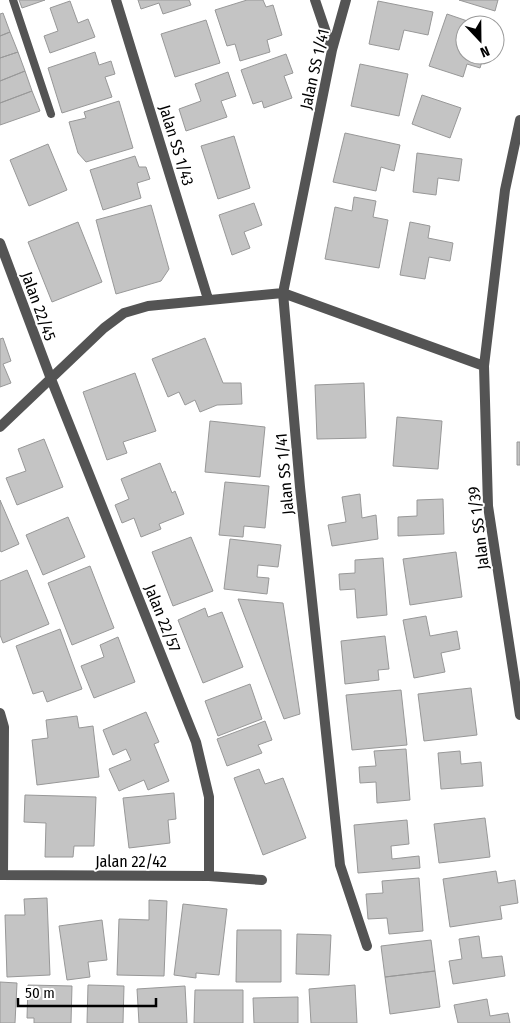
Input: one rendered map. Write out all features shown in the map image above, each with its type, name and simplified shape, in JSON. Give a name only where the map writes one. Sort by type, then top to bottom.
[{"type":"street","name":"Jalan SS 1/43","points":[[116,0],[208,299]]},
{"type":"street","points":[[316,0],[332,50]]},
{"type":"street","name":"Jalan SS 1/41","points":[[346,0],[332,50],[283,293],[300,487],[340,865],[367,946]]},
{"type":"street","name":"Jalan SS 1/39","points":[[520,120],[505,190],[484,366],[488,506],[520,715]]},
{"type":"street","name":"Jalan 22/45","points":[[1,248],[51,379]]},
{"type":"street","points":[[0,427],[104,328],[124,313],[148,306],[283,293],[484,366]]},
{"type":"street","name":"Jalan 22/57","points":[[51,379],[196,742],[209,797],[209,876]]},
{"type":"street","points":[[0,713],[4,727],[1,875]]},
{"type":"street","name":"Jalan 22/42","points":[[1,875],[209,876],[262,880]]},
{"type":"lane","points":[[13,0],[51,114]]},
{"type":"building","points":[[19,0],[45,0],[22,8]]},
{"type":"building","points":[[138,0],[189,0],[191,5],[163,14],[159,3],[141,9]]},
{"type":"building","points":[[247,0],[263,0],[266,7],[273,5],[282,35],[267,40],[270,52],[240,61],[235,44],[227,46],[215,10]]},
{"type":"building","points":[[459,0],[498,0],[495,11]]},
{"type":"building","points":[[70,1],[78,23],[88,19],[95,37],[50,53],[44,36],[58,31],[50,8]]},
{"type":"building","points":[[378,1],[433,12],[428,35],[404,30],[399,50],[369,44]]},
{"type":"building","points":[[3,13],[10,32],[0,36],[0,14]]},
{"type":"building","points":[[447,14],[455,17],[455,65],[467,65],[463,77],[429,66]]},
{"type":"building","points":[[206,20],[220,63],[175,77],[161,34]]},
{"type":"building","points":[[10,32],[18,52],[0,58],[0,36]]},
{"type":"building","points":[[18,52],[25,71],[0,81],[0,58]]},
{"type":"building","points":[[95,52],[99,65],[111,61],[115,74],[105,77],[112,97],[62,113],[48,68]]},
{"type":"building","points":[[286,54],[293,73],[284,76],[292,98],[264,108],[262,101],[253,104],[241,70]]},
{"type":"building","points":[[360,64],[408,74],[399,116],[351,106]]},
{"type":"building","points":[[470,65],[481,65],[480,68]]},
{"type":"building","points":[[25,71],[32,91],[0,103],[0,81]]},
{"type":"building","points":[[228,72],[236,96],[221,101],[227,117],[186,131],[179,109],[201,101],[195,84]]},
{"type":"building","points":[[32,91],[40,111],[0,125],[0,103]]},
{"type":"building","points":[[422,95],[461,108],[450,138],[412,124]]},
{"type":"building","points":[[119,101],[133,148],[86,162],[78,153],[69,122],[86,118],[84,112]]},
{"type":"building","points":[[345,133],[400,145],[394,171],[381,167],[376,191],[333,182]]},
{"type":"building","points":[[234,136],[250,188],[218,199],[201,146]]},
{"type":"building","points":[[48,144],[67,190],[29,206],[10,160]]},
{"type":"building","points":[[417,153],[462,159],[459,181],[438,178],[436,195],[413,192]]},
{"type":"building","points":[[135,156],[139,167],[146,167],[150,179],[137,183],[141,198],[103,210],[90,170]]},
{"type":"building","points":[[354,197],[376,201],[373,217],[388,220],[379,268],[325,259],[335,207],[352,211]]},
{"type":"building","points":[[254,203],[262,225],[244,232],[250,248],[232,255],[219,215]]},
{"type":"building","points":[[151,205],[169,269],[161,281],[116,294],[96,220]]},
{"type":"building","points":[[78,222],[102,282],[52,302],[28,242]]},
{"type":"building","points":[[410,222],[430,226],[428,238],[453,243],[450,261],[429,257],[425,279],[400,275]]},
{"type":"building","points":[[3,338],[11,361],[3,364],[11,383],[0,387],[0,339]]},
{"type":"building","points":[[205,338],[223,383],[241,383],[242,404],[217,405],[200,412],[195,400],[185,405],[179,392],[168,397],[152,359]]},
{"type":"building","points":[[135,373],[156,431],[123,442],[127,453],[107,460],[83,392]]},
{"type":"building","points":[[364,383],[366,438],[317,439],[315,385]]},
{"type":"building","points":[[397,417],[442,421],[438,469],[393,466]]},
{"type":"building","points":[[210,421],[265,427],[260,477],[205,472]]},
{"type":"building","points":[[44,439],[63,487],[17,505],[6,478],[26,471],[18,449]]},
{"type":"building","points":[[517,442],[520,442],[520,465],[517,465]]},
{"type":"building","points":[[160,463],[172,493],[175,491],[184,514],[159,524],[161,529],[141,537],[134,518],[122,523],[115,505],[129,499],[121,479]]},
{"type":"building","points":[[225,482],[269,486],[265,528],[244,526],[243,537],[219,535]]},
{"type":"building","points":[[360,494],[362,518],[376,515],[378,539],[332,546],[328,525],[346,522],[342,497]]},
{"type":"building","points":[[443,499],[444,534],[398,536],[398,517],[417,516],[417,500]]},
{"type":"building","points":[[0,500],[19,544],[1,552],[0,550]]},
{"type":"building","points":[[68,517],[85,557],[43,575],[26,535]]},
{"type":"building","points":[[191,537],[213,591],[173,606],[152,552]]},
{"type":"building","points":[[230,539],[281,545],[278,567],[258,565],[257,577],[269,578],[267,594],[224,589]]},
{"type":"building","points":[[456,552],[462,597],[410,605],[403,559]]},
{"type":"building","points":[[383,558],[387,615],[357,618],[355,589],[340,590],[339,574],[355,573],[355,560]]},
{"type":"building","points":[[90,566],[114,628],[72,645],[48,583]]},
{"type":"building","points":[[27,570],[49,624],[3,643],[0,635],[0,581]]},
{"type":"building","points":[[238,599],[283,603],[300,714],[284,719]]},
{"type":"building","points":[[205,608],[208,617],[222,612],[243,667],[203,683],[178,620]]},
{"type":"building","points":[[426,616],[430,636],[457,631],[460,649],[441,653],[445,672],[414,678],[403,620]]},
{"type":"building","points":[[60,629],[82,689],[47,702],[43,691],[33,694],[16,646]]},
{"type":"building","points":[[385,636],[389,669],[378,670],[379,680],[345,684],[341,641]]},
{"type":"building","points":[[118,637],[135,682],[94,698],[81,666],[104,657],[100,645]]},
{"type":"building","points":[[250,684],[262,719],[218,736],[205,701]]},
{"type":"building","points":[[471,688],[477,735],[424,741],[418,694]]},
{"type":"building","points":[[401,690],[407,745],[352,750],[346,695]]},
{"type":"building","points":[[146,712],[159,742],[154,744],[169,781],[148,790],[144,780],[119,791],[109,769],[131,760],[126,749],[113,755],[103,730]]},
{"type":"building","points":[[77,716],[79,728],[93,726],[99,777],[37,785],[32,740],[48,738],[46,720]]},
{"type":"building","points":[[265,721],[272,740],[258,745],[262,753],[227,766],[217,739]]},
{"type":"building","points":[[406,749],[410,800],[377,803],[376,782],[360,783],[359,767],[376,766],[374,751]]},
{"type":"building","points":[[460,751],[461,764],[481,762],[483,786],[441,789],[438,753]]},
{"type":"building","points":[[259,769],[265,784],[283,778],[306,838],[263,855],[234,778]]},
{"type":"building","points":[[174,793],[176,819],[168,820],[170,843],[129,848],[123,798]]},
{"type":"building","points":[[25,795],[96,797],[94,846],[74,846],[73,857],[45,857],[46,823],[24,822]]},
{"type":"building","points":[[485,818],[490,857],[439,863],[434,824]]},
{"type":"building","points":[[407,820],[409,844],[391,846],[392,859],[419,856],[420,868],[358,873],[354,825]]},
{"type":"building","points":[[496,871],[498,883],[515,880],[518,903],[500,906],[502,919],[450,927],[443,879]]},
{"type":"building","points":[[419,878],[423,931],[389,934],[387,918],[368,919],[366,894],[383,893],[382,881]]},
{"type":"building","points":[[47,898],[50,975],[7,977],[5,915],[25,915],[24,899]]},
{"type":"building","points":[[149,900],[167,901],[164,976],[117,975],[119,919],[149,920]]},
{"type":"building","points":[[183,904],[227,909],[219,975],[196,973],[196,978],[174,975]]},
{"type":"building","points":[[102,920],[107,960],[88,962],[90,977],[67,980],[59,926]]},
{"type":"building","points":[[237,930],[281,930],[281,982],[236,982]]},
{"type":"building","points":[[297,934],[331,935],[329,975],[296,974]]},
{"type":"building","points":[[479,936],[482,958],[502,956],[505,976],[453,984],[449,961],[462,959],[459,939]]},
{"type":"building","points":[[431,940],[435,971],[385,977],[381,946]]},
{"type":"building","points":[[435,971],[440,1007],[390,1014],[385,977]]},
{"type":"building","points":[[0,982],[17,983],[15,1023],[0,1023]]},
{"type":"building","points":[[28,985],[72,986],[71,1023],[34,1023],[34,1018],[27,1018]]},
{"type":"building","points":[[88,985],[124,986],[123,1023],[87,1023]]},
{"type":"building","points":[[355,985],[357,1023],[311,1023],[309,989]]},
{"type":"building","points":[[185,986],[187,1023],[139,1023],[137,989]]},
{"type":"building","points":[[195,990],[243,990],[243,1023],[194,1023]]},
{"type":"building","points":[[298,997],[298,1023],[254,1023],[253,998]]},
{"type":"building","points":[[487,999],[490,1016],[508,1013],[510,1023],[458,1023],[454,1005]]}]
